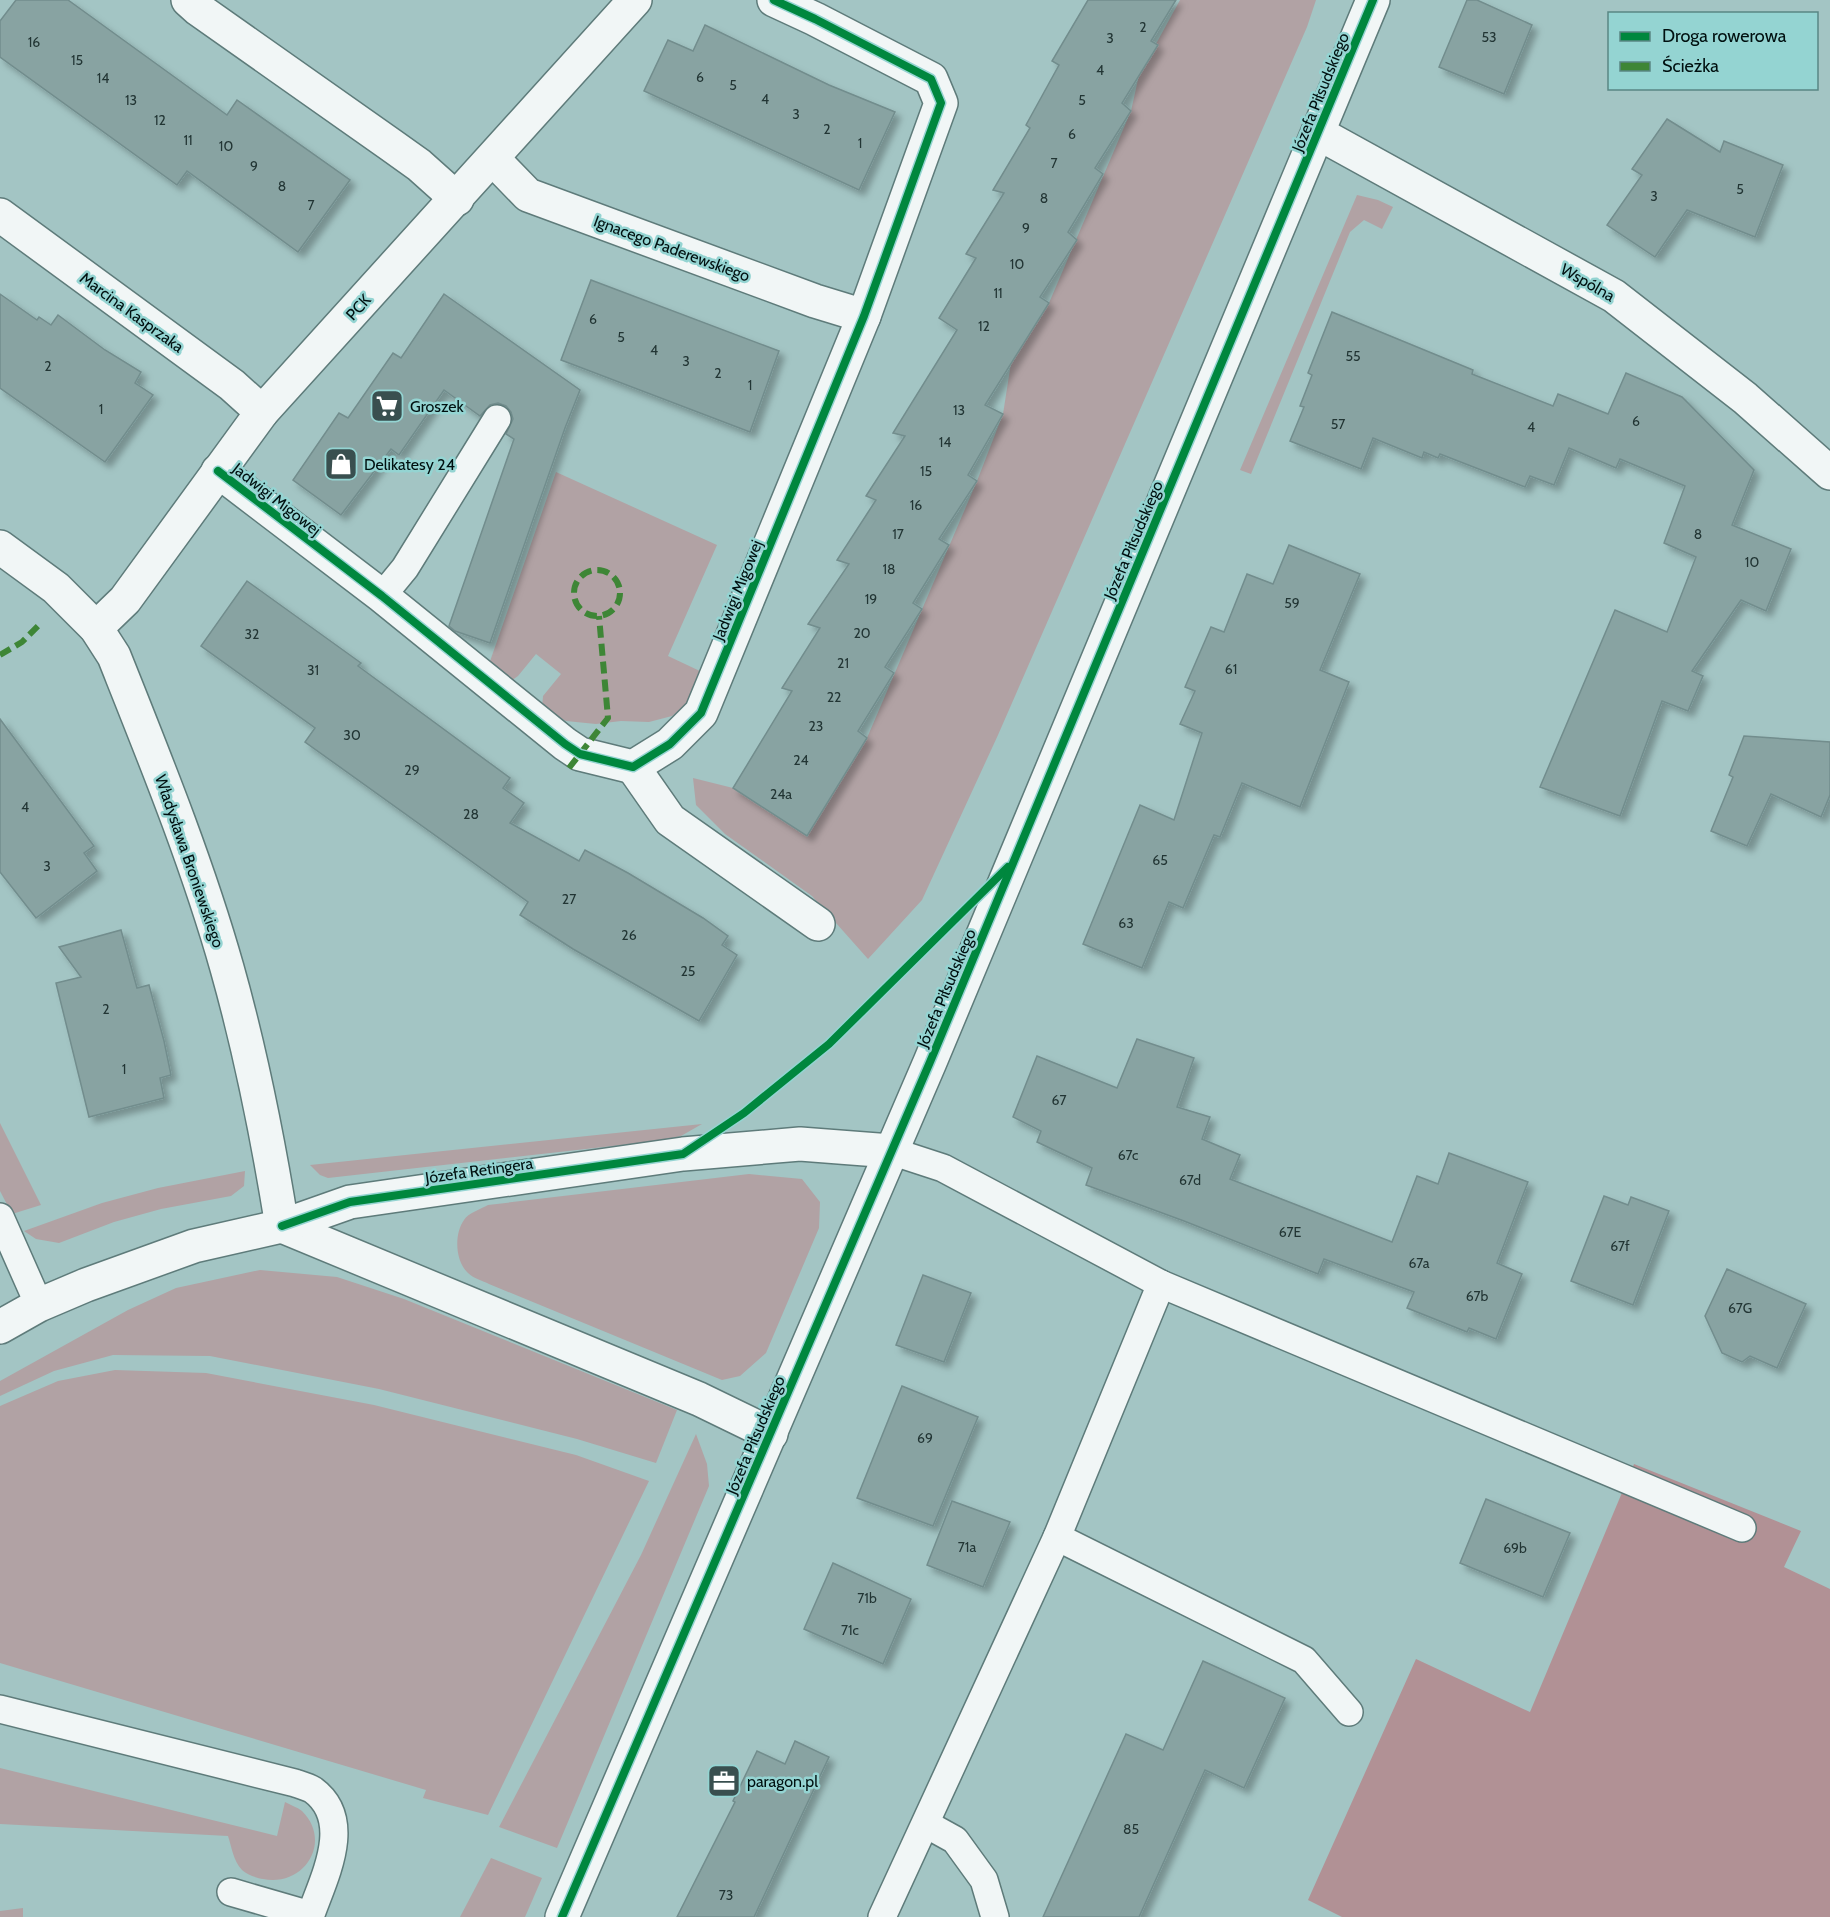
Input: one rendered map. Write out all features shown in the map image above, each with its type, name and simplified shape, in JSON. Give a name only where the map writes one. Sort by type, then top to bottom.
[{"type":"street","points":[[188,0],[419,165],[457,199]]},
{"type":"street","name":"PCK","points":[[96,628],[125,600],[262,412],[635,0]]},
{"type":"street","name":"Jadwigi Migowej","points":[[218,471],[382,596],[580,754],[633,767],[670,744],[701,713],[864,316],[941,103],[931,79],[774,0]]},
{"type":"street","name":"Józefa Piłsudskiego","points":[[562,1917],[891,1151],[1373,0]]},
{"type":"street","name":"Wspólna","points":[[1318,133],[1614,296],[1745,398],[1830,473]]},
{"type":"street","name":"Ignacego Paderewskiego","points":[[493,159],[528,195],[815,301],[864,316]]},
{"type":"street","name":"Marcina Kasprzaka","points":[[0,215],[232,385],[262,412]]},
{"type":"street","name":"Władysława Broniewskiego","points":[[0,547],[56,588],[96,628],[114,656],[187,844],[227,968],[252,1066],[272,1159],[282,1226]]},
{"type":"street","points":[[633,767],[670,820],[818,924]]},
{"type":"street","name":"Józefa Retingera","points":[[0,1327],[39,1305],[86,1285],[194,1246],[282,1226],[350,1202],[683,1154],[800,1144],[891,1151]]},
{"type":"street","points":[[282,1226],[699,1399],[771,1434]]},
{"type":"lane","points":[[382,596],[405,568],[497,419]]},
{"type":"lane","points":[[891,1151],[943,1168],[1161,1284],[1742,1528]]},
{"type":"lane","points":[[0,1217],[39,1305]]},
{"type":"lane","points":[[882,1917],[1057,1537],[1161,1284]]},
{"type":"lane","points":[[1057,1537],[1304,1660],[1349,1712]]},
{"type":"lane","points":[[0,1709],[295,1783],[313,1790],[328,1808],[334,1825],[334,1845],[310,1916],[231,1892]]},
{"type":"lane","points":[[926,1824],[955,1840],[984,1880],[995,1917]]},
{"type":"shaded area","points":[[1180,0],[1316,0],[1307,27],[998,735],[922,900],[868,959],[812,896],[725,834],[696,805],[693,778],[733,788],[807,836],[867,738],[977,481],[1003,414],[1011,363],[1049,303],[1131,111],[1139,75]]},
{"type":"shaded area","points":[[1357,195],[1378,200],[1393,207],[1382,229],[1364,220],[1350,232],[1251,474],[1240,470]]},
{"type":"shaded area","points":[[556,472],[717,545],[668,656],[702,672],[693,699],[672,716],[649,722],[621,721],[596,724],[566,721],[542,708],[543,696],[561,674],[536,654],[518,676],[508,683],[488,667]]},
{"type":"shaded area","points":[[0,1123],[41,1205],[12,1214],[0,1191]]},
{"type":"shaded area","points":[[702,1124],[681,1136],[657,1141],[328,1178],[320,1175],[310,1165]]},
{"type":"shaded area","points":[[245,1171],[244,1186],[231,1196],[161,1209],[114,1222],[59,1243],[36,1239],[24,1231],[102,1203],[158,1188]]},
{"type":"shaded area","points":[[749,1174],[802,1179],[820,1202],[819,1228],[766,1353],[740,1376],[722,1380],[475,1278],[460,1262],[457,1240],[461,1226],[472,1213],[488,1205]]},
{"type":"shaded area","points":[[260,1270],[337,1277],[404,1299],[677,1410],[656,1463],[577,1439],[379,1389],[210,1356],[113,1355],[54,1371],[0,1396],[0,1381],[128,1310],[176,1288]]},
{"type":"shaded area","points":[[115,1370],[206,1373],[374,1405],[576,1455],[649,1481],[488,1815],[423,1798],[426,1790],[0,1663],[0,1406],[58,1381]]},
{"type":"shaded area","points":[[696,1434],[707,1464],[709,1486],[557,1848],[499,1827],[641,1555]]},
{"type":"shaded area","points":[[1634,1464],[1801,1531],[1784,1567],[1830,1589],[1830,1917],[1342,1917],[1308,1900],[1416,1659],[1530,1712]]},
{"type":"shaded area","points":[[0,1768],[277,1836],[285,1802],[302,1811],[311,1823],[315,1836],[314,1848],[310,1860],[291,1876],[278,1880],[263,1879],[249,1875],[242,1870],[235,1858],[228,1836],[0,1824]]},
{"type":"shaded area","points":[[491,1858],[542,1878],[525,1917],[460,1917]]},
{"type":"shaded area","points":[[23,1908],[23,1917],[0,1917],[0,1911]]},
{"type":"building","points":[[16,0],[68,0],[227,115],[237,100],[350,180],[298,252],[187,171],[177,185],[0,57],[0,21]]},
{"type":"building","points":[[1088,0],[1176,0],[1151,41],[1158,45],[1122,103],[1131,111],[1095,168],[1103,174],[1068,232],[1077,240],[1040,297],[1049,303],[985,405],[1003,414],[968,475],[977,481],[939,539],[949,545],[913,603],[922,609],[885,667],[894,673],[858,731],[867,738],[807,836],[733,788],[792,691],[782,688],[820,628],[808,624],[849,564],[837,560],[876,500],[866,496],[905,436],[893,433],[957,330],[939,318],[976,258],[966,254],[1004,193],[993,190],[1030,128],[1026,125],[1059,65],[1052,61]]},
{"type":"building","points":[[1467,0],[1477,0],[1532,25],[1504,94],[1439,67]]},
{"type":"building","points":[[705,25],[829,85],[895,112],[859,190],[644,91],[668,40],[693,51]]},
{"type":"building","points":[[1667,119],[1720,152],[1724,141],[1783,165],[1755,237],[1687,210],[1655,257],[1607,225],[1642,175],[1632,169]]},
{"type":"building","points":[[591,280],[779,351],[750,432],[561,360]]},
{"type":"building","points":[[0,294],[37,320],[39,317],[51,325],[58,315],[105,350],[141,372],[135,383],[153,395],[105,462],[0,388]]},
{"type":"building","points":[[444,294],[580,390],[490,643],[455,631],[449,626],[514,439],[506,434],[513,419],[506,406],[498,403],[490,405],[480,416],[444,390],[399,455],[391,449],[341,515],[293,480],[339,413],[348,418],[393,353],[401,358]]},
{"type":"building","points":[[1332,312],[1473,370],[1472,374],[1553,406],[1558,394],[1608,414],[1626,373],[1682,397],[1754,470],[1732,525],[1791,549],[1766,611],[1741,600],[1692,671],[1703,676],[1688,711],[1662,701],[1620,816],[1540,787],[1615,610],[1667,632],[1696,557],[1664,543],[1685,486],[1620,459],[1616,468],[1569,448],[1554,485],[1530,476],[1525,487],[1440,454],[1438,458],[1424,452],[1422,458],[1373,438],[1361,469],[1290,441],[1304,407],[1300,406],[1312,375],[1308,373]]},
{"type":"building","points":[[1289,545],[1360,574],[1320,670],[1349,682],[1300,807],[1242,783],[1220,837],[1214,835],[1183,908],[1169,902],[1142,968],[1083,944],[1140,805],[1174,820],[1202,733],[1180,724],[1195,691],[1185,687],[1211,627],[1224,632],[1247,574],[1273,584]]},
{"type":"building","points":[[247,581],[361,663],[358,666],[510,778],[503,788],[524,803],[510,823],[579,861],[585,850],[703,918],[728,936],[722,945],[737,955],[699,1021],[573,949],[520,915],[528,902],[305,742],[315,728],[201,646]]},
{"type":"building","points":[[0,719],[94,846],[84,853],[97,871],[36,918],[0,872]]},
{"type":"building","points":[[1744,736],[1830,742],[1830,795],[1821,817],[1771,794],[1747,846],[1711,831],[1733,777],[1729,775]]},
{"type":"building","points":[[121,930],[137,988],[149,985],[171,1075],[160,1078],[164,1098],[89,1117],[56,983],[81,977],[59,947]]},
{"type":"building","points":[[1137,1039],[1194,1058],[1177,1107],[1210,1117],[1202,1139],[1240,1155],[1230,1179],[1392,1242],[1417,1176],[1438,1184],[1449,1153],[1528,1182],[1497,1263],[1522,1274],[1496,1339],[1469,1328],[1467,1332],[1407,1308],[1414,1292],[1324,1259],[1318,1274],[1086,1185],[1092,1168],[1037,1142],[1041,1131],[1013,1117],[1037,1056],[1117,1088]]},
{"type":"building","points":[[1604,1196],[1628,1205],[1631,1197],[1669,1211],[1633,1305],[1571,1281]]},
{"type":"building","points":[[1727,1269],[1806,1304],[1777,1368],[1750,1356],[1742,1362],[1722,1353],[1705,1316]]},
{"type":"building","points":[[923,1275],[971,1293],[944,1362],[896,1345]]},
{"type":"building","points":[[902,1386],[978,1417],[933,1526],[857,1498]]},
{"type":"building","points":[[1486,1499],[1570,1533],[1543,1597],[1460,1563]]},
{"type":"building","points":[[952,1501],[1010,1522],[983,1587],[927,1565]]},
{"type":"building","points":[[833,1563],[911,1599],[883,1664],[804,1629]]},
{"type":"building","points":[[1203,1661],[1285,1698],[1244,1788],[1205,1770],[1139,1917],[1043,1917],[1126,1734],[1163,1750]]},
{"type":"building","points":[[795,1741],[829,1757],[754,1917],[677,1917],[735,1802],[733,1801],[757,1751],[785,1764]]},
{"type":"marked path","points":[[597,570],[613,577],[620,593],[613,609],[597,616],[581,609],[574,593],[581,577],[597,570]]},
{"type":"marked path","points":[[569,768],[608,718],[599,616]]},
{"type":"marked path","points":[[0,655],[22,642],[42,622]]},
{"type":"cycle path","points":[[218,471],[382,596],[580,754],[633,767],[670,744],[701,713],[864,316],[941,103],[931,79],[774,0]]},
{"type":"cycle path","points":[[562,1917],[930,1062],[1373,0]]},
{"type":"cycle path","points":[[282,1226],[350,1202],[683,1154],[744,1113],[829,1044],[1008,867]]},
{"type":"place","name":"Groszek","points":[[387,406]]},
{"type":"place","name":"Delikatesy 24","points":[[341,464]]},
{"type":"place","name":"paragon.pl","points":[[724,1781]]}]
